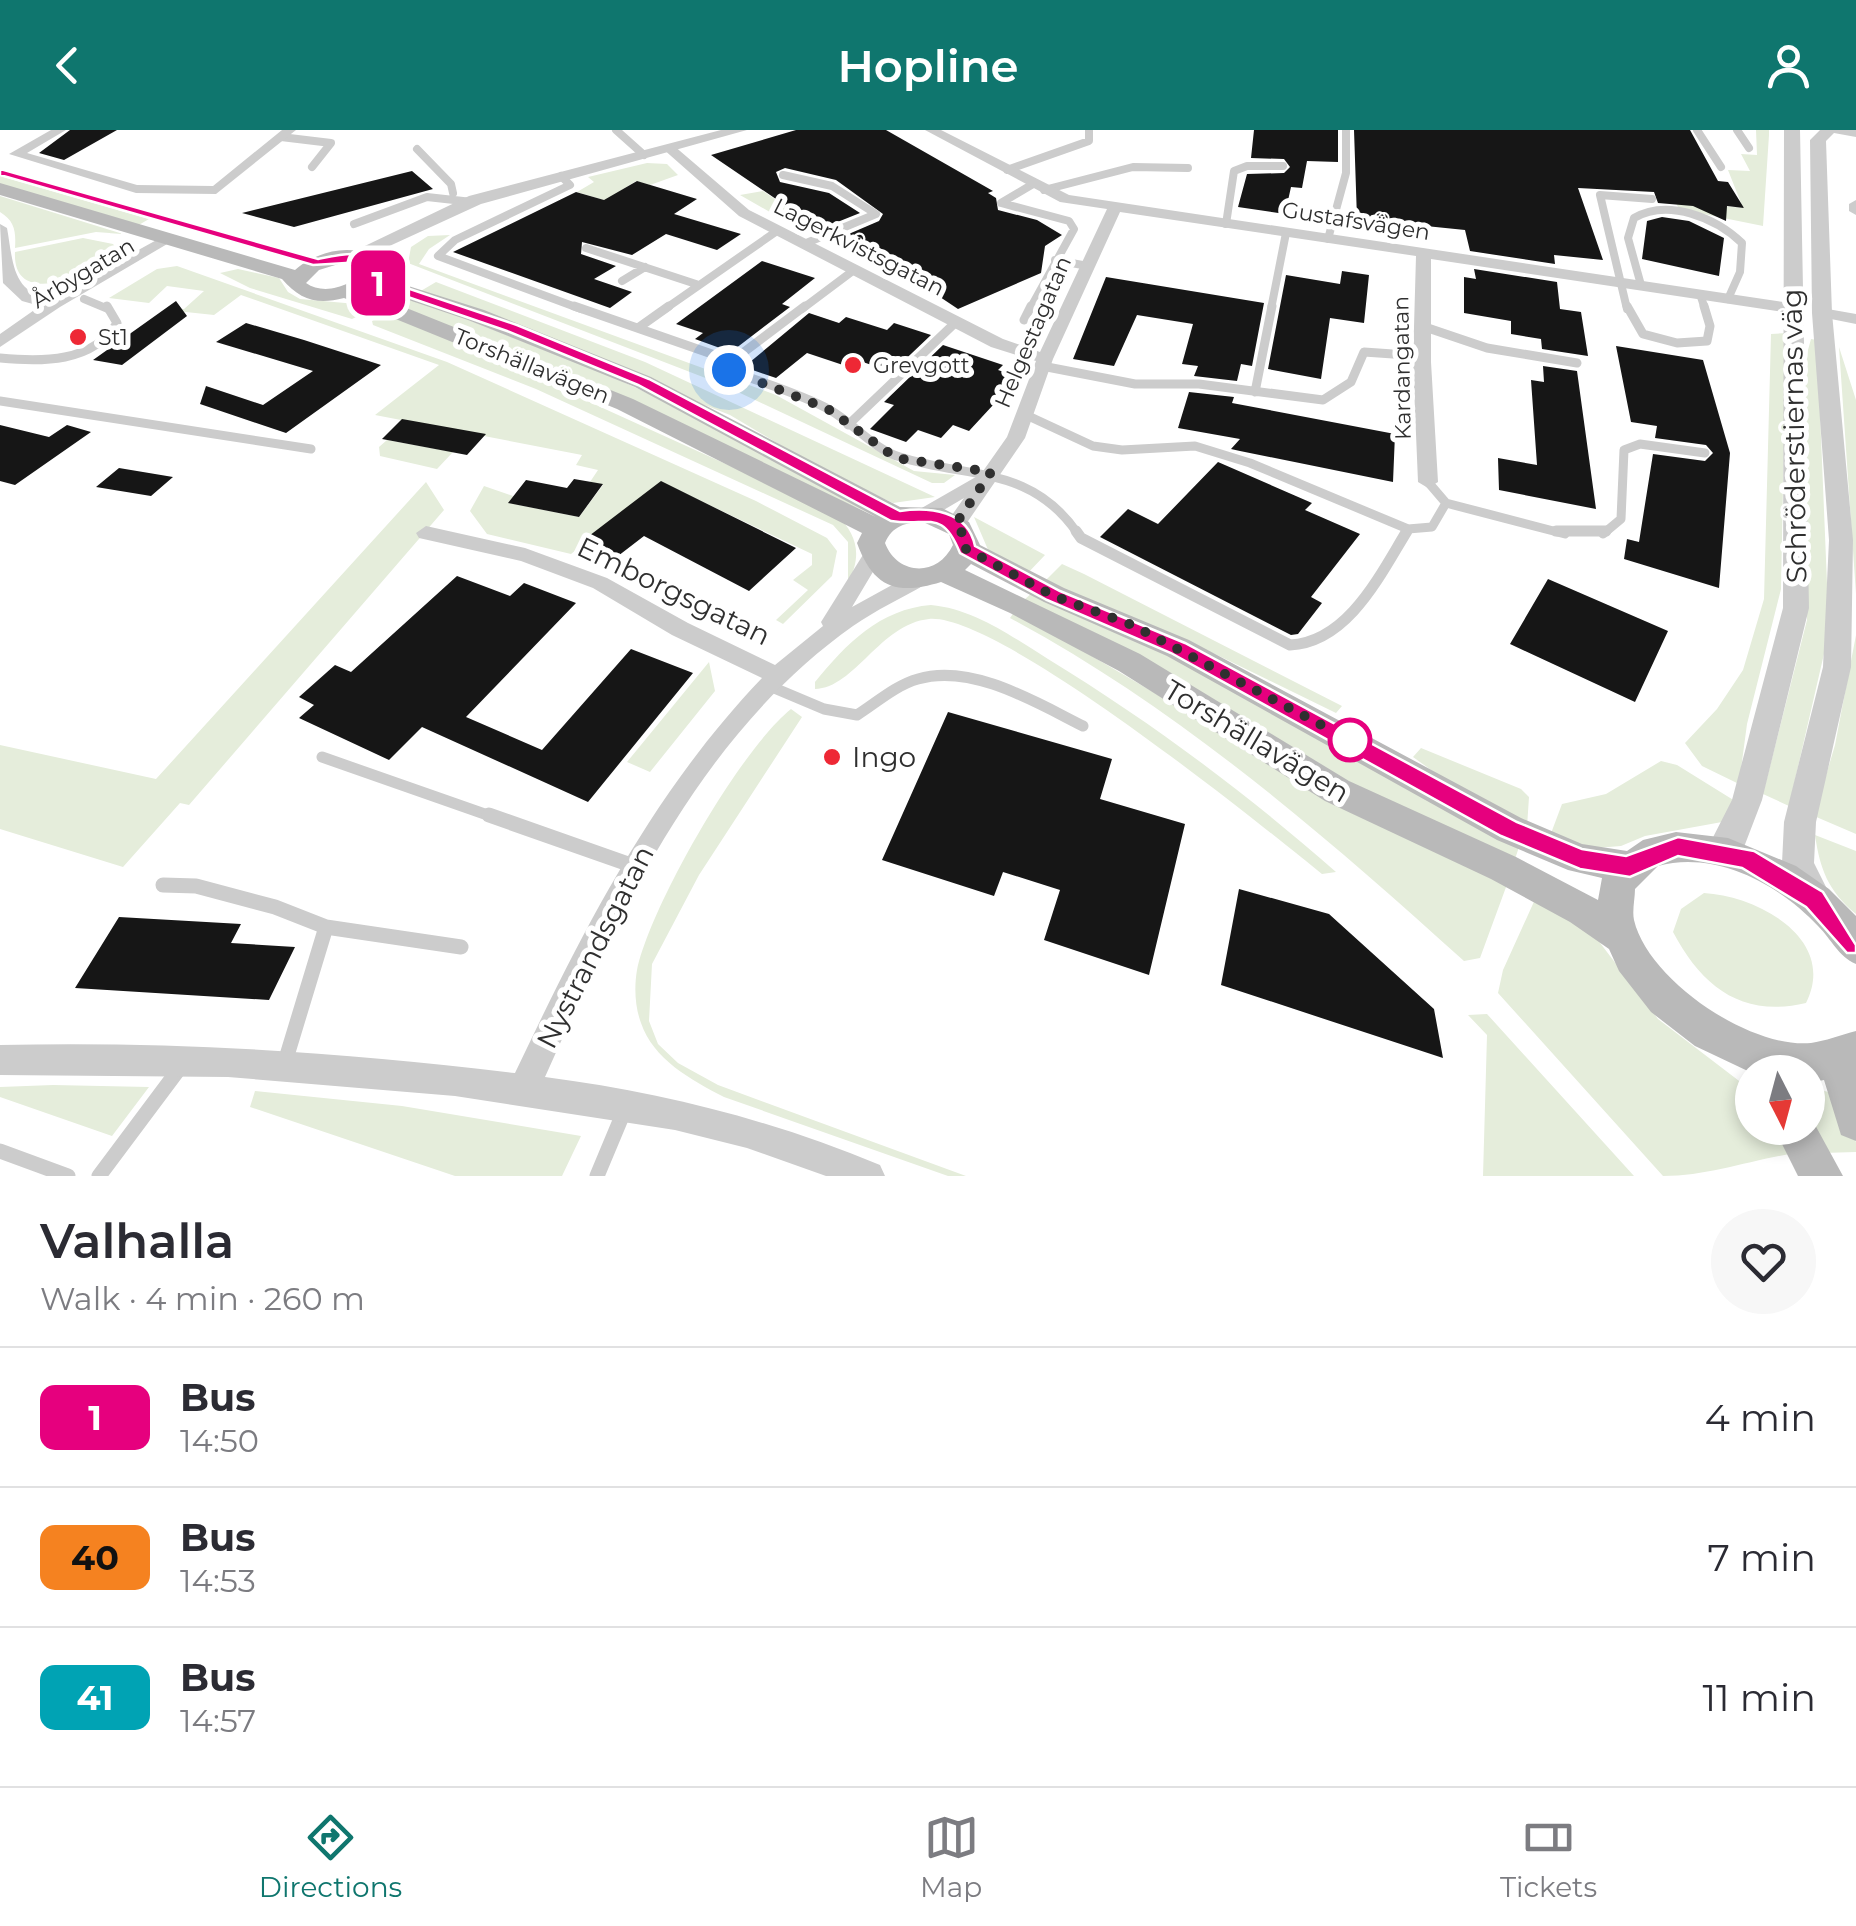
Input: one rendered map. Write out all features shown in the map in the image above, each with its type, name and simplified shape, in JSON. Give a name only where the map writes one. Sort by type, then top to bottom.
[{"type":"main road","points":[[0,173],[318,262],[353,256]]},
{"type":"main road","points":[[0,189],[297,280],[318,262]]},
{"type":"main road","points":[[168,239],[187,228]]},
{"type":"main road","name":"Torshällavägen","points":[[353,256],[370,260],[372,274],[644,382],[893,529]]},
{"type":"main road","points":[[345,291],[372,274]]},
{"type":"main road","name":"Torshällavägen","points":[[297,280],[302,290],[312,294],[345,291],[625,404],[893,529],[960,537],[1054,596],[1178,648],[1509,829],[1580,859],[1630,867]]},
{"type":"main road","name":"Torshällavägen","points":[[893,529],[890,573],[932,576],[1090,641],[1236,728],[1294,768],[1530,882],[1588,912],[1621,936]]},
{"type":"main road","points":[[932,576],[959,564],[960,537]]},
{"type":"main road","points":[[1739,1055],[1664,1000],[1645,979],[1621,936],[1616,898],[1630,867],[1642,857],[1678,846],[1722,851],[1770,869],[1840,924]]},
{"type":"main road","points":[[1847,1056],[1856,1120]]},
{"type":"main road","points":[[1804,1145],[1821,1176]]},
{"type":"street","points":[[60,130],[16,154],[136,188],[216,190],[286,133]]},
{"type":"street","points":[[353,256],[472,202],[739,130]]},
{"type":"street","name":"Gustafsvägen","points":[[931,130],[1066,200],[1790,308]]},
{"type":"street","name":"Schröderstiernas väg","points":[[1722,851],[1734,837],[1747,800],[1796,608],[1797,400],[1790,308],[1795,231],[1792,130]]},
{"type":"street","points":[[1816,130],[1856,132]]},
{"type":"street","name":"Schröderstiernas väg","points":[[1834,130],[1818,140],[1822,313],[1841,540],[1837,668],[1800,822],[1798,863],[1840,924]]},
{"type":"street","name":"Lagerkvistsgatan","points":[[668,148],[722,198],[777,231],[998,344],[1044,363]]},
{"type":"street","name":"Helgestagatan","points":[[960,537],[991,472],[1008,453],[1115,207]]},
{"type":"street","points":[[372,274],[422,225]]},
{"type":"street","points":[[0,228],[6,278],[31,299],[56,302],[86,292]]},
{"type":"street","name":"Kardangatan","points":[[1424,254],[1422,356],[1428,482]]},
{"type":"street","points":[[6,278],[49,290],[86,292]]},
{"type":"street","name":"Årbygatan","points":[[3,341],[44,324],[86,292]]},
{"type":"street","name":"Årbygatan","points":[[3,341],[56,302]]},
{"type":"street","points":[[1790,308],[1856,319]]},
{"type":"street","name":"Helgestagatan","points":[[893,529],[991,472]]},
{"type":"street","name":"Nystrandsgatan","points":[[524,1088],[631,865],[700,764],[773,680],[827,629],[893,529]]},
{"type":"street","name":"Emborgsgatan","points":[[426,533],[525,555],[600,583],[773,680]]},
{"type":"street","name":"Nystrandsgatan","points":[[827,629],[932,576]]},
{"type":"street","name":"Nystrandsgatan","points":[[0,1060],[187,1058],[285,1062],[524,1088],[627,1105],[749,1133],[869,1176]]},
{"type":"lane","points":[[616,130],[644,154]]},
{"type":"lane","points":[[1007,170],[1088,142],[1088,130]]},
{"type":"lane","points":[[1328,240],[1346,173],[1346,130]]},
{"type":"lane","points":[[1697,130],[1721,166]]},
{"type":"lane","points":[[1737,130],[1750,148]]},
{"type":"lane","points":[[286,133],[331,143],[312,167]]},
{"type":"lane","points":[[417,149],[451,184],[452,194]]},
{"type":"lane","points":[[1024,320],[1074,229],[1069,221],[1001,203],[1039,187],[1126,165],[1155,162],[1188,168]]},
{"type":"lane","points":[[1226,224],[1234,171],[1246,166],[1283,166]]},
{"type":"lane","points":[[783,176],[802,174],[818,179],[876,214],[804,244]]},
{"type":"lane","points":[[560,176],[570,185],[455,240],[438,256],[732,360]]},
{"type":"lane","points":[[354,224],[400,204],[452,194],[472,202]]},
{"type":"lane","points":[[1652,199],[1600,195],[1628,312],[1643,334],[1676,342],[1708,341],[1710,326],[1700,294]]},
{"type":"lane","points":[[1642,286],[1628,231],[1636,213],[1644,208],[1718,222],[1742,243],[1740,272],[1728,298]]},
{"type":"lane","points":[[638,328],[777,231]]},
{"type":"lane","points":[[1255,392],[1286,233]]},
{"type":"lane","points":[[586,248],[700,285]]},
{"type":"lane","points":[[1055,260],[1088,266]]},
{"type":"lane","points":[[622,281],[645,267]]},
{"type":"lane","points":[[854,270],[732,360],[729,370],[802,396],[896,458],[991,472],[1061,509],[1081,538],[1290,645],[1305,648],[1326,639],[1372,585],[1408,529]]},
{"type":"lane","points":[[0,358],[64,357],[88,350],[114,333],[117,324],[106,305],[86,292]]},
{"type":"lane","points":[[848,425],[956,322]]},
{"type":"lane","points":[[1422,326],[1487,348],[1578,363]]},
{"type":"lane","points":[[1044,363],[1135,384],[1199,384],[1323,400],[1342,393],[1362,370],[1364,352],[1422,356]]},
{"type":"lane","points":[[0,400],[311,448]]},
{"type":"lane","points":[[1024,414],[1093,446],[1122,450],[1195,446],[1250,463],[1408,529],[1432,527],[1446,503]]},
{"type":"lane","points":[[1428,482],[1446,503],[1567,534],[1602,534],[1621,519],[1624,450],[1640,444],[1704,453]]},
{"type":"lane","points":[[773,680],[824,708],[857,716],[922,677],[964,680],[1024,697],[1083,726]]},
{"type":"lane","points":[[322,756],[631,865]]},
{"type":"lane","points":[[163,885],[196,886],[275,907],[326,928],[460,947]]},
{"type":"lane","points":[[285,1062],[326,928]]},
{"type":"lane","points":[[99,1176],[187,1058]]},
{"type":"lane","points":[[596,1176],[627,1105]]},
{"type":"lane","points":[[0,1151],[68,1176]]},
{"type":"green space","points":[[1756,130],[1769,130],[1763,226],[1679,209],[1675,201],[1743,208],[1728,170],[1750,171],[1741,154],[1757,155]]},
{"type":"green space","points":[[647,163],[667,164],[678,175],[650,185],[636,181],[617,193],[620,205],[577,192],[594,182],[588,177]]},
{"type":"green space","points":[[0,176],[149,219],[137,226],[0,184]]},
{"type":"green space","points":[[763,191],[815,226],[803,231],[740,195]]},
{"type":"green space","points":[[0,196],[123,234],[96,232],[15,248],[14,227],[0,212]]},
{"type":"green space","points":[[450,235],[429,249],[419,264],[776,395],[914,471],[955,475],[944,483],[932,483],[721,384],[408,263],[411,247],[428,236]]},
{"type":"green space","points":[[83,238],[113,244],[117,249],[92,268],[57,282],[41,284],[27,280],[18,270],[15,252]]},
{"type":"green space","points":[[177,266],[447,362],[756,501],[827,538],[837,551],[832,576],[783,624],[776,620],[808,590],[793,580],[812,565],[812,554],[661,482],[571,554],[487,534],[470,511],[484,486],[513,496],[509,503],[579,517],[603,485],[590,482],[598,470],[576,465],[582,455],[375,415],[439,365],[241,295],[214,315],[167,310],[184,309],[204,291],[167,286],[149,303],[109,298],[157,269]]},
{"type":"green space","points":[[238,269],[279,278],[288,292],[300,299],[379,306],[352,319],[250,288],[220,273]]},
{"type":"green space","points":[[436,282],[645,362],[935,497],[893,503],[821,469],[730,415],[419,292]]},
{"type":"green space","points":[[411,297],[608,375],[710,422],[873,515],[399,305]]},
{"type":"green space","points":[[389,311],[836,514],[856,546],[848,583],[848,542],[833,525],[536,389],[373,325],[372,321]]},
{"type":"green space","points":[[1786,333],[1781,589],[1747,724],[1739,784],[1702,766],[1685,743],[1717,709],[1743,670],[1764,599],[1771,334]]},
{"type":"green space","points":[[1811,339],[1817,340],[1829,632],[1789,806],[1763,794],[1807,620],[1805,361]]},
{"type":"green space","points":[[1839,347],[1856,400],[1856,594]]},
{"type":"green space","points":[[387,440],[453,452],[437,469],[380,456],[379,447]]},
{"type":"green space","points":[[426,482],[444,510],[189,805],[180,803],[123,867],[0,829],[0,745],[156,779]]},
{"type":"green space","points":[[974,517],[1045,555],[1026,575],[989,552]]},
{"type":"green space","points":[[1062,564],[1342,706],[1336,713],[1215,654],[1042,584]]},
{"type":"green space","points":[[1033,592],[1239,686],[1520,844],[1514,862],[1363,791],[1024,600]]},
{"type":"green space","points":[[931,605],[962,612],[992,625],[1124,708],[1232,786],[1336,872],[1322,874],[1128,725],[1011,649],[963,626],[929,619],[912,623],[882,643],[843,678],[815,689],[815,682],[827,668],[866,631],[896,613]]},
{"type":"green space","points":[[1015,611],[1187,712],[1509,879],[1480,958],[1464,961],[1247,776],[1132,692],[1010,618]]},
{"type":"green space","points":[[1856,635],[1856,834],[1814,816],[1835,745]]},
{"type":"green space","points":[[709,662],[715,691],[650,772],[627,762]]},
{"type":"green space","points":[[791,709],[802,717],[699,875],[652,964],[649,1021],[658,1044],[678,1063],[718,1085],[966,1176],[948,1176],[724,1097],[686,1076],[664,1058],[641,1023],[636,997],[637,970],[678,870],[747,758]]},
{"type":"green space","points":[[1421,748],[1521,789],[1529,797],[1527,827],[1463,793],[1413,757]]},
{"type":"green space","points":[[1661,761],[1677,765],[1735,801],[1722,822],[1645,836],[1621,846],[1596,848],[1550,836],[1562,804],[1606,794]]},
{"type":"green space","points":[[1815,835],[1856,851],[1856,914],[1838,897],[1827,879]]},
{"type":"green space","points":[[1704,893],[1747,902],[1768,912],[1802,941],[1811,959],[1813,980],[1806,1003],[1783,1007],[1743,1002],[1711,983],[1697,968],[1673,932],[1681,909]]},
{"type":"green space","points":[[1537,895],[1591,931],[1658,1019],[1735,1078],[1735,1145],[1790,1145],[1796,1153],[1713,1171],[1663,1176],[1498,993],[1503,970]]},
{"type":"green space","points":[[1487,1014],[1634,1176],[1483,1176],[1487,1035],[1468,1015]]},
{"type":"green space","points":[[0,1087],[149,1087],[112,1136],[0,1097]]},
{"type":"green space","points":[[255,1091],[402,1106],[581,1136],[562,1176],[455,1176],[250,1107]]},
{"type":"green space","points":[[1825,1091],[1856,1142],[1856,1152],[1822,1153],[1818,1145],[1825,1145]]},
{"type":"building","points":[[70,130],[117,130],[64,160],[39,153]]},
{"type":"building","points":[[796,130],[886,130],[993,191],[988,193],[996,198],[998,210],[1037,220],[1062,235],[1045,246],[1041,273],[958,309],[928,289],[934,286],[881,252],[873,255],[844,236],[879,221],[883,214],[836,180],[785,168],[776,172],[780,182],[829,193],[860,213],[820,229],[711,155]]},
{"type":"building","points":[[1254,130],[1338,130],[1338,162],[1307,161],[1302,188],[1291,187],[1285,214],[1238,207],[1247,174],[1284,173],[1290,167],[1284,159],[1251,158]]},
{"type":"building","points":[[1354,130],[1690,130],[1718,181],[1728,182],[1744,208],[1727,206],[1726,221],[1693,206],[1658,203],[1654,192],[1578,188],[1603,260],[1554,255],[1555,264],[1470,251],[1465,230],[1357,219]]},
{"type":"building","points":[[412,171],[433,189],[294,227],[242,213]]},
{"type":"building","points":[[637,181],[697,199],[674,214],[741,234],[717,250],[666,234],[632,255],[582,242],[581,254],[616,266],[594,279],[632,292],[610,308],[453,252],[576,192],[604,200]]},
{"type":"building","points":[[1662,217],[1689,221],[1724,238],[1719,276],[1642,259],[1647,221]]},
{"type":"building","points":[[762,261],[815,278],[782,304],[790,307],[731,352],[695,339],[703,333],[676,324]]},
{"type":"building","points":[[1474,269],[1557,282],[1560,309],[1581,312],[1588,356],[1542,349],[1541,339],[1511,334],[1511,321],[1464,313],[1464,277],[1476,279]]},
{"type":"building","points":[[1342,271],[1369,275],[1364,323],[1330,318],[1321,379],[1268,369],[1286,275],[1340,284]]},
{"type":"building","points":[[1106,277],[1264,303],[1252,366],[1241,364],[1237,381],[1194,376],[1198,366],[1182,364],[1193,324],[1137,315],[1114,366],[1073,359]]},
{"type":"building","points":[[176,301],[187,316],[122,365],[93,360]]},
{"type":"building","points":[[809,313],[839,323],[846,317],[887,330],[894,323],[931,335],[892,372],[857,360],[849,367],[807,353],[776,378],[744,367]]},
{"type":"building","points":[[246,323],[381,365],[286,433],[200,404],[206,386],[263,405],[313,371],[216,342]]},
{"type":"building","points":[[943,345],[1003,365],[998,370],[1019,377],[969,431],[953,425],[941,438],[918,430],[906,442],[870,429],[894,405],[884,402]]},
{"type":"building","points":[[1616,346],[1703,360],[1730,453],[1719,588],[1624,559],[1627,539],[1639,542],[1653,454],[1705,461],[1713,453],[1706,445],[1655,438],[1657,426],[1631,422]]},
{"type":"building","points":[[1543,366],[1577,371],[1596,509],[1499,490],[1498,458],[1537,465],[1531,380],[1544,382]]},
{"type":"building","points":[[1189,392],[1234,397],[1232,403],[1395,434],[1393,482],[1231,449],[1240,439],[1178,428]]},
{"type":"building","points":[[402,419],[486,434],[467,455],[382,439]]},
{"type":"building","points":[[0,425],[49,437],[67,425],[91,432],[15,485],[0,481]]},
{"type":"building","points":[[1218,462],[1312,503],[1305,510],[1360,534],[1311,597],[1322,603],[1298,634],[1291,635],[1100,537],[1128,509],[1158,524]]},
{"type":"building","points":[[119,468],[173,477],[151,496],[96,487]]},
{"type":"building","points":[[574,479],[603,484],[579,517],[508,503],[526,480],[567,488]]},
{"type":"building","points":[[661,481],[796,548],[749,591],[644,536],[618,556],[585,539]]},
{"type":"building","points":[[457,576],[510,596],[524,583],[576,603],[466,717],[542,750],[631,649],[693,673],[588,802],[422,727],[389,760],[299,718],[314,705],[299,697],[335,665],[351,672]]},
{"type":"building","points":[[1548,579],[1668,631],[1635,702],[1510,644]]},
{"type":"building","points":[[948,712],[1112,759],[1100,799],[1185,824],[1149,975],[1044,940],[1060,890],[1003,872],[994,896],[882,860]]},
{"type":"building","points":[[1239,889],[1329,914],[1434,1009],[1443,1058],[1221,985]]},
{"type":"building","points":[[119,917],[241,924],[231,943],[295,947],[269,1000],[75,988]]},
{"type":"bus line","name":"1","points":[[0,173],[318,262],[346,256],[370,260],[375,266],[369,280],[512,328],[644,382],[897,517],[924,513],[950,521],[964,535],[966,549],[981,558],[1054,596],[1132,625],[1178,648],[1509,829],[1580,859],[1630,867],[1642,857],[1678,846],[1746,858],[1815,899],[1856,945]]},
{"type":"place","name":"St1","points":[[78,337]]},
{"type":"place","name":"Grevgott","points":[[853,365]]},
{"type":"place","name":"Ingo","points":[[832,757]]},
{"type":"route","points":[[729,370],[828,409],[896,458],[991,472],[955,525],[964,535],[966,549],[1054,596],[1132,625],[1350,740]]}]
